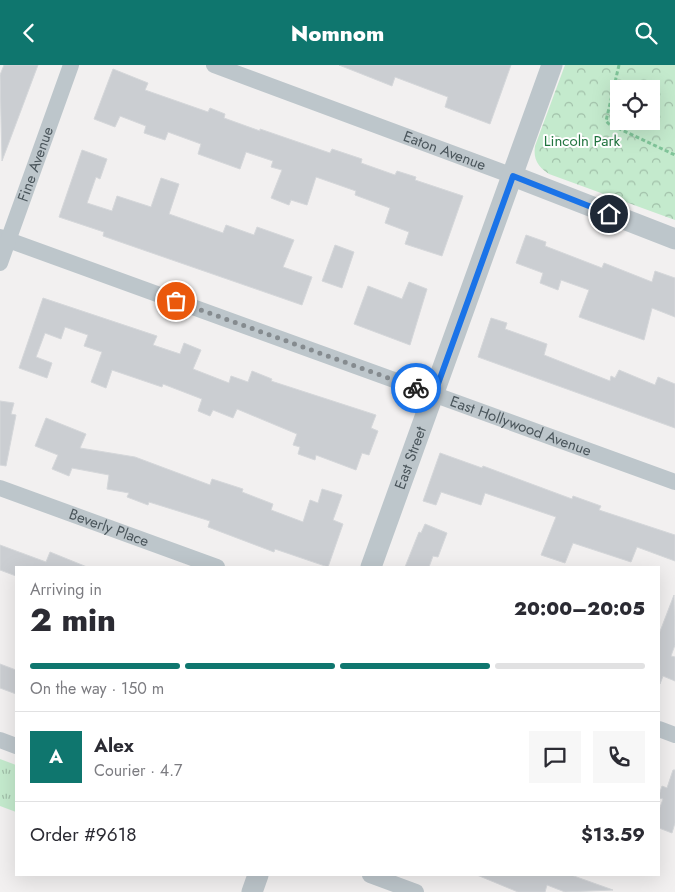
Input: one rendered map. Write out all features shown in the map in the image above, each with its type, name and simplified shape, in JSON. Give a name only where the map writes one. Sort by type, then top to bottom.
[{"type":"street","name":"Fine Avenue","points":[[0,263],[4,239],[71,65]]},
{"type":"street","name":"Eaton Avenue","points":[[214,65],[513,176],[675,239]]},
{"type":"street","name":"East Street","points":[[371,566],[552,65]]},
{"type":"street","name":"East Hollywood Avenue","points":[[4,239],[675,482]]},
{"type":"street","name":"Beverly Place","points":[[0,488],[214,566]]},
{"type":"street","points":[[660,729],[675,735]]},
{"type":"street","points":[[0,740],[15,746]]},
{"type":"street","points":[[252,892],[258,876]]},
{"type":"street","points":[[373,876],[416,892]]},
{"type":"path","points":[[619,65],[606,121],[609,125],[675,155]]},
{"type":"green space","name":"Lincoln Park","points":[[565,65],[675,65],[675,220],[549,174],[542,169],[535,155],[535,146]]},
{"type":"green space","points":[[0,759],[15,765],[15,812],[0,806]]},
{"type":"building","points":[[4,65],[38,65],[2,161],[0,75]]},
{"type":"building","points":[[339,65],[511,65],[490,124],[445,107],[448,97],[395,77],[392,86]]},
{"type":"building","points":[[113,69],[148,83],[145,90],[208,112],[210,108],[225,114],[224,118],[260,131],[260,129],[330,153],[332,149],[362,159],[361,163],[395,175],[397,171],[416,177],[415,180],[463,196],[442,256],[405,244],[409,232],[385,223],[390,208],[355,195],[356,191],[316,177],[307,205],[291,200],[289,205],[271,198],[282,170],[271,167],[273,161],[246,152],[240,169],[198,154],[201,144],[168,132],[165,140],[144,133],[146,126],[120,116],[115,127],[94,119]]},
{"type":"building","points":[[82,150],[107,159],[100,179],[96,177],[87,203],[112,211],[117,196],[151,207],[161,178],[179,184],[169,214],[223,233],[226,225],[254,235],[257,227],[294,240],[283,267],[312,277],[302,305],[103,236],[104,232],[59,217]]},
{"type":"building","points":[[526,235],[546,242],[545,246],[602,268],[604,263],[652,282],[655,271],[675,278],[675,317],[652,308],[644,340],[579,317],[589,290],[561,280],[558,290],[540,283],[543,273],[516,263]]},
{"type":"building","points":[[335,245],[354,252],[342,288],[322,281]]},
{"type":"building","points":[[409,282],[427,289],[410,345],[354,324],[368,286],[402,299]]},
{"type":"building","points":[[43,298],[157,336],[153,345],[180,354],[184,343],[201,350],[193,369],[229,383],[231,376],[248,382],[252,371],[272,379],[271,381],[376,415],[371,428],[378,431],[369,455],[362,453],[356,470],[316,455],[315,460],[298,454],[300,447],[293,445],[297,434],[237,409],[233,418],[213,410],[210,416],[198,411],[202,399],[163,384],[162,387],[112,370],[106,388],[91,382],[102,352],[84,346],[88,335],[65,327],[61,339],[45,333],[36,357],[52,363],[47,378],[19,368]]},
{"type":"building","points":[[491,318],[507,323],[505,329],[547,344],[544,355],[610,381],[611,376],[615,378],[619,370],[655,385],[658,377],[675,384],[675,428],[478,357]]},
{"type":"building","points":[[0,401],[14,403],[11,414],[16,415],[6,466],[0,465]]},
{"type":"building","points":[[46,418],[86,434],[80,448],[135,457],[210,485],[212,479],[243,489],[242,492],[273,504],[271,510],[303,522],[310,500],[318,503],[322,489],[342,495],[333,520],[343,524],[328,566],[325,566],[275,549],[274,552],[208,527],[210,521],[149,502],[148,505],[127,497],[129,493],[107,489],[109,475],[72,468],[69,476],[52,469],[58,455],[35,446]]},
{"type":"building","points":[[440,453],[482,468],[483,466],[572,499],[573,496],[601,506],[599,510],[675,535],[675,561],[637,547],[631,562],[573,543],[565,563],[541,555],[556,517],[485,493],[481,505],[441,492],[436,505],[423,501]]},
{"type":"building","points":[[425,524],[447,533],[438,557],[433,556],[429,566],[405,566],[419,532],[421,533]]},
{"type":"building","points":[[0,545],[46,562],[50,552],[85,566],[15,566],[15,576],[0,570]]},
{"type":"building","points":[[674,595],[675,645],[671,656],[675,657],[675,681],[663,676],[660,684],[660,631]]},
{"type":"building","points":[[0,664],[15,670],[15,694],[0,688]]},
{"type":"building","points":[[673,770],[675,770],[675,823],[672,833],[660,828],[660,807],[663,799],[660,798],[660,792],[662,786],[667,788]]},
{"type":"building","points":[[479,876],[574,876],[613,890],[565,892],[547,885],[545,892],[518,892]]},
{"type":"way so far","points":[[176,301],[416,388]]},
{"type":"route","points":[[416,388],[434,395],[513,176],[609,214]]}]
